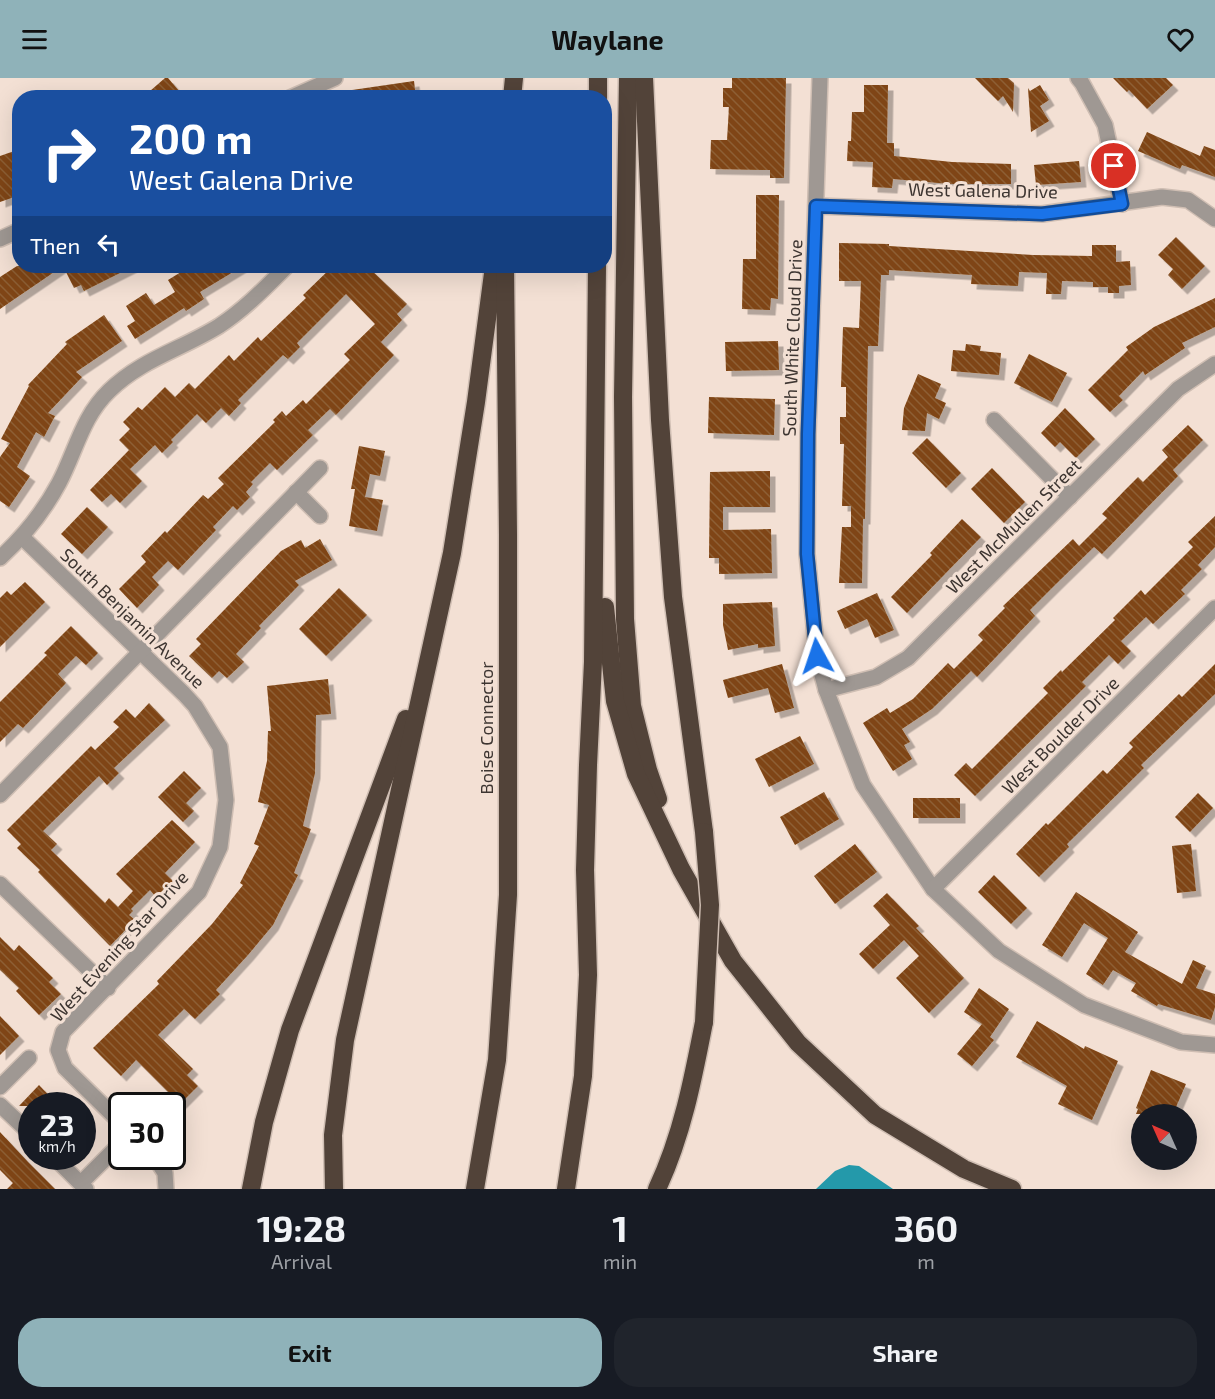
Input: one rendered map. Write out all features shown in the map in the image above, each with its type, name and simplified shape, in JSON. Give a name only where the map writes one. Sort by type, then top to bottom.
[{"type":"highway","points":[[628,78],[623,397],[625,619],[632,706],[648,770],[681,869]]},
{"type":"highway","points":[[644,78],[660,420],[673,597],[704,832],[710,905],[704,1022],[691,1088],[669,1164],[657,1189]]},
{"type":"highway","points":[[334,1189],[333,1135],[345,1040],[452,553],[476,402],[493,273]]},
{"type":"highway","name":"Boise Connector","points":[[475,1189],[497,1060],[508,895],[505,273]]},
{"type":"highway","points":[[566,1189],[583,1076],[588,975],[585,870],[593,662],[597,273]]},
{"type":"highway","points":[[595,456],[606,630],[615,701],[636,774],[681,869],[733,960],[798,1043],[875,1115],[964,1169],[1012,1189]]},
{"type":"highway","points":[[251,1189],[264,1122],[290,1030],[430,656]]},
{"type":"street","points":[[320,90],[335,78]]},
{"type":"street","name":"South White Cloud Drive","points":[[820,78],[808,434],[807,554],[817,656],[826,690],[863,785],[933,889],[999,951],[1084,1005],[1181,1042],[1215,1045]]},
{"type":"street","points":[[1078,78],[1105,125],[1122,204]]},
{"type":"street","name":"West Galena Drive","points":[[816,206],[1042,214],[1122,204],[1162,196],[1188,200],[1215,219]]},
{"type":"street","points":[[0,558],[22,537],[41,512],[59,483],[86,420],[107,392],[134,370],[188,343],[232,316],[259,295],[280,273]]},
{"type":"street","name":"West McMullen Street","points":[[826,690],[876,677],[908,658],[1178,389],[1215,364]]},
{"type":"street","points":[[994,420],[1070,496]]},
{"type":"street","points":[[0,795],[320,468]]},
{"type":"street","points":[[296,492],[320,516]]},
{"type":"street","name":"South Benjamin Avenue","points":[[22,537],[195,706],[220,747],[225,801]]},
{"type":"street","name":"West Boulder Drive","points":[[933,889],[1215,608]]},
{"type":"street","name":"West Evening Star Drive","points":[[108,1110],[65,1068],[58,1050],[63,1032],[199,892],[220,847],[225,801]]},
{"type":"street","points":[[0,884],[108,988]]},
{"type":"street","points":[[0,1087],[28,1058]]},
{"type":"street","points":[[0,1105],[18,1122]]},
{"type":"street","points":[[67,1170],[84,1186],[108,1158]]},
{"type":"street","points":[[163,1170],[165,1189]]},
{"type":"water","points":[[849,1165],[859,1166],[893,1189],[816,1189],[835,1171]]},
{"type":"building","points":[[168,78],[178,90],[151,90]]},
{"type":"building","points":[[732,78],[786,78],[784,178],[770,178],[770,170],[710,169],[711,140],[727,140],[729,107],[723,107],[723,88],[732,88]]},
{"type":"building","points":[[975,78],[1008,78],[1014,83],[1013,112],[1003,96],[998,101]]},
{"type":"building","points":[[1113,78],[1166,78],[1173,85],[1147,109],[1129,90],[1127,92]]},
{"type":"building","points":[[414,81],[415,90],[352,90]]},
{"type":"building","points":[[864,85],[888,85],[887,143],[894,143],[894,156],[952,162],[1011,164],[1011,184],[950,184],[893,179],[892,188],[872,187],[873,162],[847,161],[848,141],[851,141],[852,112],[864,112]]},
{"type":"building","points":[[1040,85],[1049,100],[1040,106],[1049,121],[1031,132],[1028,88],[1030,91]]},
{"type":"building","points":[[1147,132],[1200,156],[1204,146],[1215,150],[1215,177],[1182,165],[1180,169],[1138,151]]},
{"type":"building","points":[[12,152],[12,198],[0,202],[0,156]]},
{"type":"building","points":[[1079,161],[1081,182],[1036,185],[1034,165]]},
{"type":"building","points":[[756,195],[779,195],[778,299],[771,298],[770,310],[742,309],[743,259],[756,259]]},
{"type":"building","points":[[1176,237],[1205,266],[1182,289],[1168,275],[1173,269],[1158,255]]},
{"type":"building","points":[[839,243],[889,244],[889,246],[1033,255],[1092,256],[1092,245],[1116,245],[1116,262],[1130,261],[1131,285],[1119,286],[1119,293],[1108,293],[1108,287],[1093,287],[1093,282],[1062,281],[1061,294],[1046,294],[1047,273],[1019,272],[1018,286],[971,284],[972,275],[889,270],[889,275],[881,275],[878,346],[868,346],[862,583],[839,583],[842,527],[851,527],[851,506],[842,506],[844,444],[840,444],[840,417],[846,417],[846,387],[841,387],[843,327],[859,328],[861,281],[839,281]]},
{"type":"building","points":[[12,269],[12,273],[53,273],[0,309],[0,277]]},
{"type":"building","points":[[66,273],[120,273],[84,291],[81,285],[74,288]]},
{"type":"building","points":[[179,273],[231,273],[200,292],[204,299],[186,311],[184,308],[135,339],[127,326],[135,321],[126,306],[146,293],[154,305],[175,292],[168,280]]},
{"type":"building","points":[[326,273],[374,273],[407,304],[397,314],[402,320],[381,342],[394,355],[336,415],[330,409],[308,430],[313,435],[277,470],[270,463],[251,482],[253,484],[246,492],[250,497],[237,510],[233,506],[213,527],[216,530],[178,570],[168,561],[152,577],[159,585],[137,608],[119,589],[146,562],[141,556],[165,531],[167,533],[203,495],[208,499],[224,484],[218,478],[275,422],[273,420],[282,411],[286,416],[303,400],[306,404],[350,360],[344,354],[375,324],[346,294],[297,343],[300,347],[288,359],[283,355],[238,400],[241,403],[229,416],[221,408],[206,423],[197,414],[171,440],[173,442],[162,453],[155,445],[130,469],[142,481],[120,503],[111,494],[102,502],[90,490],[129,450],[119,440],[130,429],[123,422],[138,407],[142,410],[165,387],[175,397],[189,383],[195,389],[229,355],[234,361],[258,337],[261,341],[306,298],[303,295]]},
{"type":"building","points":[[1215,298],[1215,327],[1182,343],[1185,348],[1145,375],[1143,371],[1119,396],[1123,400],[1110,412],[1088,390],[1128,350],[1126,347],[1154,327]]},
{"type":"building","points":[[104,315],[122,341],[76,372],[82,377],[48,413],[55,416],[44,437],[36,432],[17,467],[30,476],[9,507],[0,501],[0,457],[10,443],[1,439],[28,385],[67,344],[65,342]]},
{"type":"building","points":[[778,341],[779,370],[726,371],[725,342]]},
{"type":"building","points":[[966,344],[981,346],[980,351],[1001,353],[999,375],[951,371],[953,350],[965,351]]},
{"type":"building","points":[[1029,354],[1067,373],[1052,402],[1014,383]]},
{"type":"building","points":[[918,374],[941,384],[935,398],[946,403],[939,419],[927,413],[925,431],[902,430],[904,408]]},
{"type":"building","points":[[709,397],[775,399],[774,435],[708,433]]},
{"type":"building","points":[[1065,408],[1095,439],[1076,458],[1060,442],[1055,447],[1041,433]]},
{"type":"building","points":[[1188,425],[1203,440],[1173,470],[1178,476],[1102,554],[1094,547],[1030,610],[1035,616],[977,677],[971,671],[932,709],[902,729],[910,742],[904,745],[912,759],[893,771],[863,723],[887,708],[890,713],[913,699],[948,663],[954,669],[983,640],[978,635],[1005,608],[1003,606],[1073,539],[1079,546],[1107,518],[1102,514],[1138,477],[1143,482],[1168,457],[1162,450]]},
{"type":"building","points":[[927,438],[961,473],[946,488],[912,453]]},
{"type":"building","points":[[359,446],[385,451],[380,476],[370,474],[365,497],[383,500],[377,531],[349,526],[355,489],[351,489]]},
{"type":"building","points":[[992,468],[1025,502],[1004,523],[971,489]]},
{"type":"building","points":[[770,471],[770,507],[723,507],[723,530],[771,529],[772,573],[719,574],[719,558],[709,558],[710,472]]},
{"type":"building","points":[[87,507],[108,527],[82,554],[61,534]]},
{"type":"building","points":[[1215,516],[1215,547],[1198,565],[1202,569],[1181,590],[1185,594],[1153,624],[1146,617],[1121,641],[1131,651],[1118,664],[1109,655],[1082,682],[1086,686],[975,796],[954,775],[966,763],[972,769],[1048,693],[1043,688],[1115,620],[1113,618],[1141,590],[1145,595],[1193,547],[1188,542]]},
{"type":"building","points":[[962,519],[981,537],[907,613],[891,597],[932,555],[930,553]]},
{"type":"building","points":[[320,539],[332,560],[295,581],[299,585],[259,626],[261,628],[236,654],[244,662],[227,678],[219,671],[212,678],[189,656],[201,644],[196,639],[281,551],[301,540],[305,548]]},
{"type":"building","points":[[25,582],[45,602],[0,647],[0,598],[7,591],[11,595]]},
{"type":"building","points":[[339,588],[367,615],[326,656],[299,629]]},
{"type":"building","points":[[877,593],[894,630],[875,638],[867,619],[845,629],[837,611]]},
{"type":"building","points":[[772,602],[775,646],[758,648],[758,644],[728,650],[723,625],[723,604]]},
{"type":"building","points":[[71,626],[98,653],[86,665],[76,656],[58,674],[66,683],[23,728],[18,724],[0,742],[0,702],[47,655],[44,653]]},
{"type":"building","points":[[782,664],[794,708],[775,713],[768,688],[728,698],[723,680]]},
{"type":"building","points":[[1215,664],[1215,694],[1141,765],[1144,768],[1067,844],[1069,847],[1039,877],[1016,854],[1103,770],[1107,774],[1133,747],[1129,743],[1179,694],[1182,697]]},
{"type":"building","points":[[328,679],[331,714],[316,715],[315,773],[303,826],[311,829],[294,873],[298,875],[273,925],[216,990],[220,994],[195,1019],[184,1009],[158,1035],[193,1069],[187,1075],[198,1086],[186,1098],[186,1092],[168,1092],[136,1060],[121,1076],[93,1048],[159,984],[157,981],[212,924],[243,885],[240,883],[259,846],[254,844],[269,805],[258,802],[267,761],[268,731],[271,731],[267,686]]},
{"type":"building","points":[[149,703],[165,720],[114,768],[119,773],[107,785],[99,776],[43,831],[57,844],[51,850],[105,903],[109,898],[118,907],[133,891],[116,874],[172,820],[195,842],[165,873],[173,881],[156,897],[150,890],[131,909],[133,911],[129,915],[135,920],[110,946],[38,872],[40,870],[17,848],[21,844],[7,830],[91,746],[95,750],[119,727],[113,722],[126,709],[135,718]]},
{"type":"building","points":[[800,736],[814,764],[769,787],[755,759]]},
{"type":"building","points":[[184,771],[201,788],[186,803],[194,811],[183,822],[158,797]]},
{"type":"building","points":[[824,792],[839,819],[795,845],[780,817]]},
{"type":"building","points":[[1198,793],[1213,808],[1190,832],[1175,817]]},
{"type":"building","points":[[913,798],[960,798],[960,818],[913,818]]},
{"type":"building","points":[[855,844],[877,872],[835,904],[814,876]]},
{"type":"building","points":[[1191,844],[1196,891],[1177,893],[1172,846]]},
{"type":"building","points":[[994,875],[1027,908],[1011,924],[978,892]]},
{"type":"building","points":[[1076,892],[1138,932],[1125,952],[1182,984],[1193,960],[1206,966],[1196,988],[1215,994],[1215,1007],[1211,1020],[1158,1004],[1157,1006],[1131,991],[1136,983],[1113,970],[1103,985],[1086,974],[1108,938],[1084,923],[1062,957],[1042,945]]},
{"type":"building","points":[[887,893],[919,926],[916,928],[964,978],[929,1013],[896,978],[919,956],[904,940],[873,969],[859,954],[890,925],[873,906]]},
{"type":"building","points":[[0,937],[14,951],[19,945],[53,978],[49,982],[61,994],[39,1015],[16,991],[19,988],[0,970]]},
{"type":"building","points":[[979,988],[1009,1009],[990,1037],[994,1040],[972,1066],[957,1054],[982,1024],[964,1012]]},
{"type":"building","points":[[0,1016],[19,1036],[0,1055]]},
{"type":"building","points":[[1037,1021],[1084,1049],[1085,1046],[1118,1061],[1092,1120],[1058,1104],[1067,1086],[1016,1057]]},
{"type":"building","points":[[1151,1070],[1186,1084],[1177,1104],[1138,1104]]},
{"type":"building","points":[[39,1085],[46,1092],[32,1092]]},
{"type":"building","points":[[0,1132],[18,1151],[18,1170],[36,1170],[55,1189],[7,1189],[13,1183],[0,1170]]},
{"type":"route","points":[[817,656],[807,554],[808,434],[816,206],[1042,214],[1122,204],[1114,166]]}]
